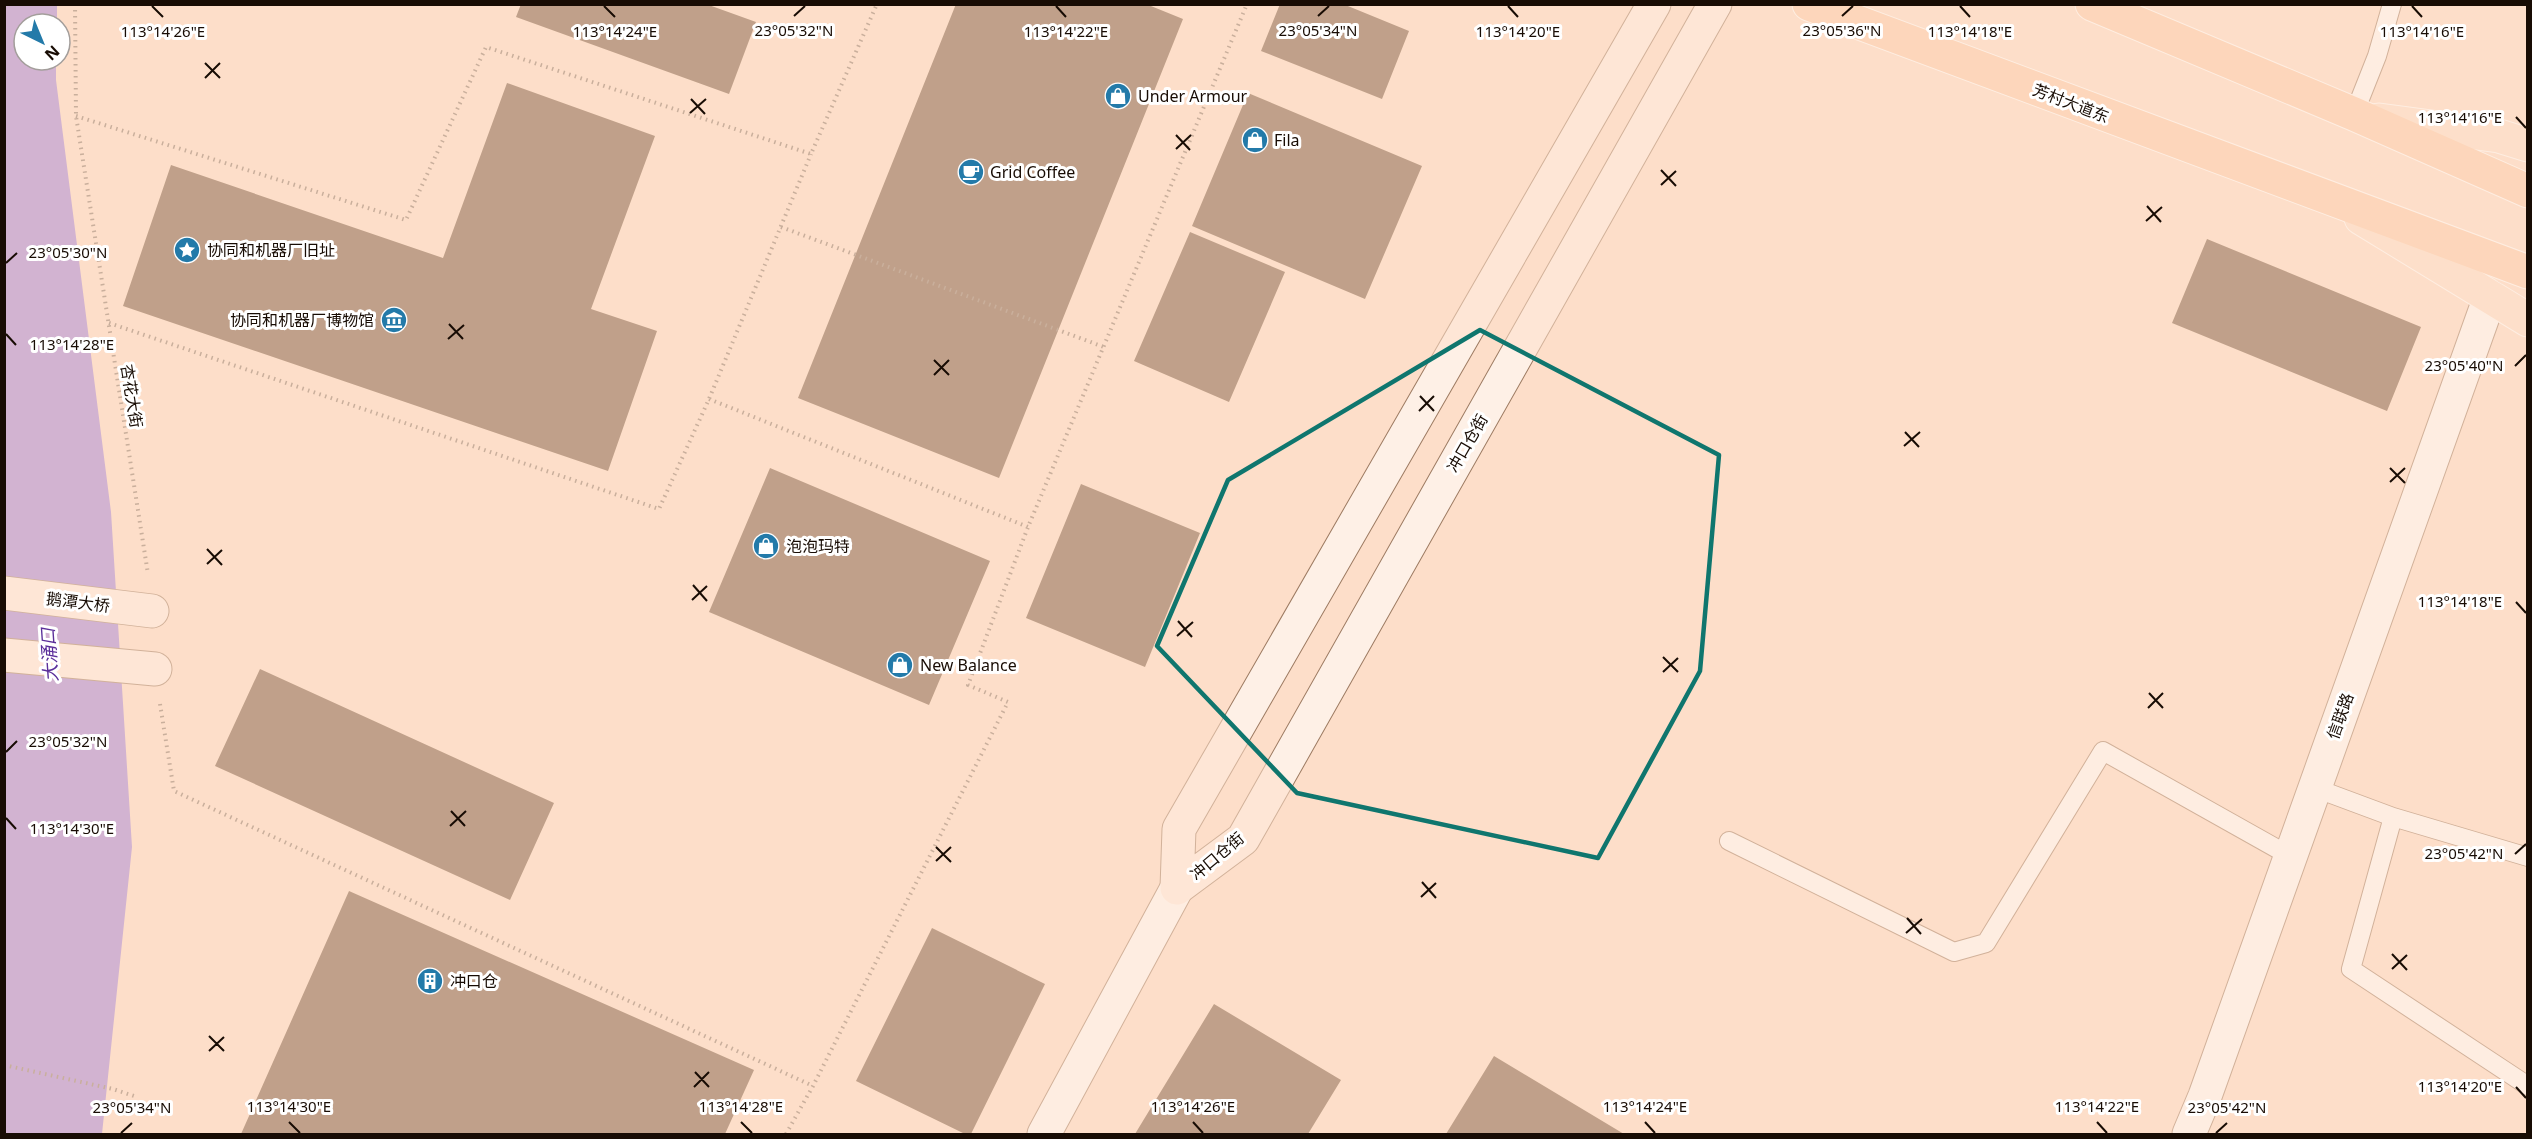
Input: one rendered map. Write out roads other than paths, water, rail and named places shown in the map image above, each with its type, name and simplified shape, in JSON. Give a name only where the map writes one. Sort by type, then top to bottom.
[{"type":"highway","name":"芳村大道东","points":[[1809,4],[2528,272]]},
{"type":"highway","points":[[2092,4],[2360,116],[2528,191]]},
{"type":"main road","points":[[2360,116],[2499,136],[2528,145]]},
{"type":"main road","name":"芳村大道东","points":[[2333,201],[2528,320]]},
{"type":"street","name":"冲口仓街","points":[[1177,888],[1179,829],[1654,4]]},
{"type":"street","name":"冲口仓街","points":[[1177,888],[1243,839],[1715,4]]},
{"type":"street","name":"信联路","points":[[2189,1134],[2205,1096],[2490,297]]},
{"type":"street","name":"鹅潭大桥","points":[[4,593],[152,611]]},
{"type":"street","points":[[4,655],[155,669]]},
{"type":"street","points":[[1044,1134],[1177,888]]},
{"type":"lane","points":[[2360,116],[2392,4]]},
{"type":"lane","points":[[1729,842],[1954,952],[1986,943],[2103,751],[2290,856]]},
{"type":"lane","points":[[2315,788],[2393,816],[2528,857]]},
{"type":"lane","points":[[2393,816],[2351,969],[2528,1086]]},
{"type":"water","name":"大涌口","points":[[57,4],[57,12],[12,12],[12,72],[56,72],[111,512],[132,847],[102,1134],[5,1134],[4,5]]},
{"type":"place","name":"Under Armour","points":[[1118,96]]},
{"type":"place","name":"Fila","points":[[1255,140]]},
{"type":"place","name":"Grid Coffee","points":[[971,172]]},
{"type":"place","name":"协同和机器厂旧址","points":[[187,250]]},
{"type":"place","name":"协同和机器厂博物馆","points":[[394,320]]},
{"type":"place","name":"泡泡玛特","points":[[766,546]]},
{"type":"place","name":"New Balance","points":[[900,665]]},
{"type":"place","name":"冲口仓","points":[[430,981]]}]
